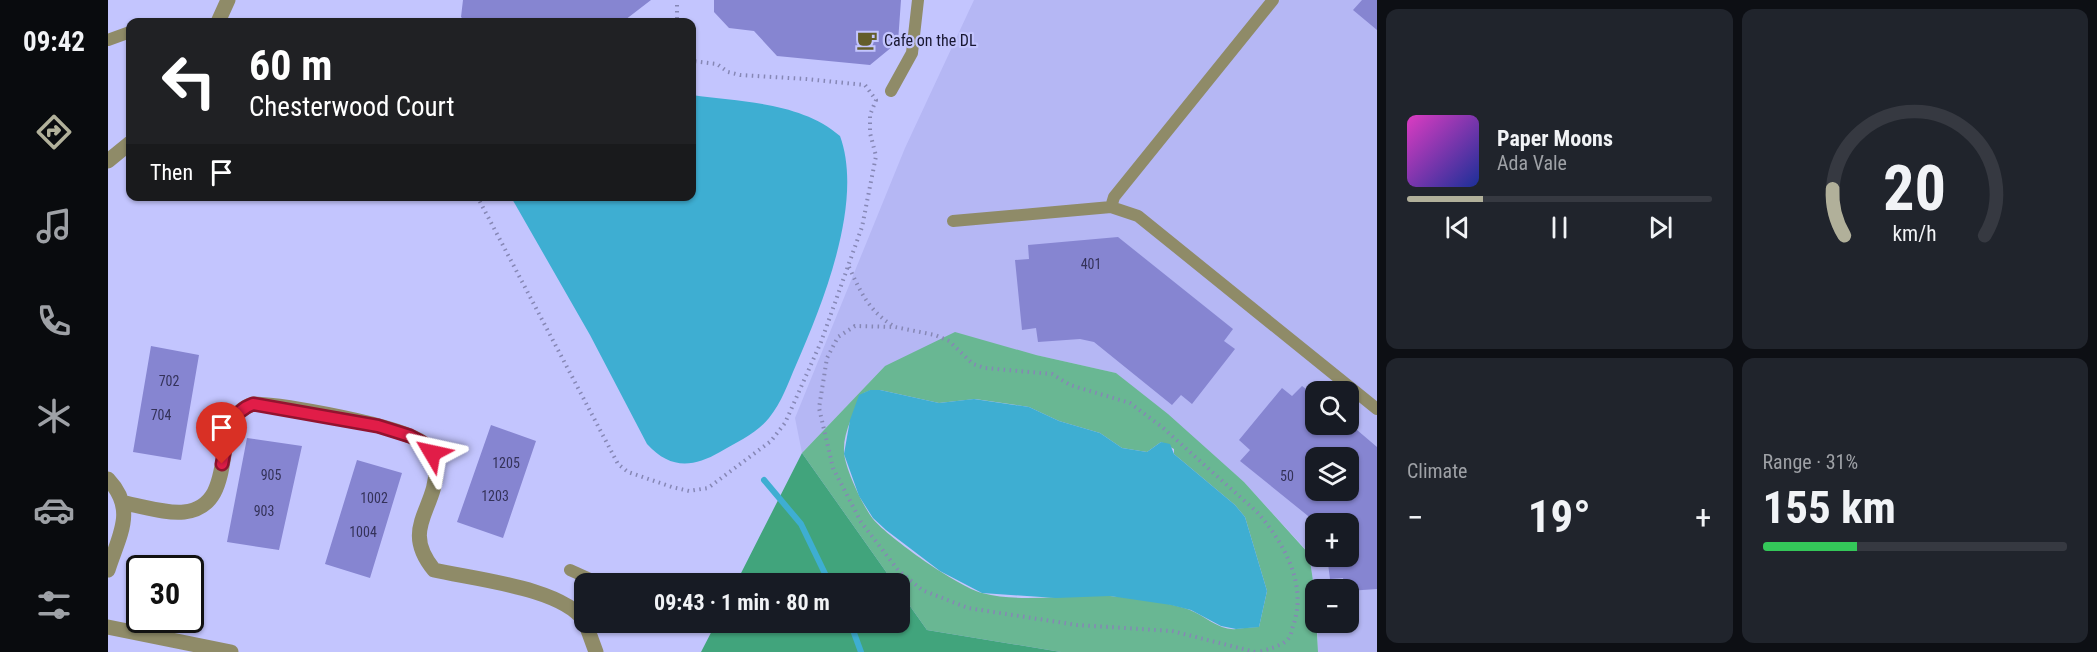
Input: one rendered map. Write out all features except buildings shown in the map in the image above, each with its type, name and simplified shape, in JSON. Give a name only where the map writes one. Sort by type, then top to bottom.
[{"type":"street","points":[[220,18],[228,0]]},
{"type":"street","points":[[108,161],[126,146]]},
{"type":"street","points":[[124,503],[182,512],[197,509],[210,499],[218,484],[231,423],[236,413],[253,404],[378,426],[410,436],[423,443],[432,453],[436,465],[435,478],[419,537],[421,551],[434,570],[543,595],[570,605],[574,609]]},
{"type":"street","points":[[108,479],[124,503],[125,523],[108,570]]},
{"type":"street","points":[[108,627],[231,652]]},
{"type":"street","points":[[589,633],[596,652]]},
{"type":"lane","points":[[891,91],[912,53],[918,0]]},
{"type":"lane","points":[[1111,207],[1114,197],[1273,0]]},
{"type":"lane","points":[[108,40],[126,33]]},
{"type":"lane","points":[[953,221],[1111,207],[1138,216],[1377,409]]},
{"type":"lane","points":[[570,570],[577,573]]},
{"type":"path","points":[[677,5],[677,18]]},
{"type":"path","points":[[480,201],[618,464],[627,472],[689,491],[708,488],[771,441],[785,423],[821,342],[862,227],[876,156],[870,133],[870,115],[876,100],[865,85],[740,75],[728,72],[717,64],[696,61]]},
{"type":"path","points":[[849,267],[864,299],[879,317],[895,327]]},
{"type":"path","points":[[855,327],[895,327],[935,334],[949,341],[973,364],[985,368],[1052,374],[1070,386],[1130,404],[1162,427],[1269,525],[1295,571],[1299,594],[1298,613],[1289,638],[1274,648],[1257,652],[1172,631],[1077,625],[968,608],[922,590],[898,570],[861,522],[833,468],[819,408],[826,358],[837,337],[855,327]]},
{"type":"shaded area","points":[[974,0],[1377,0],[1377,652],[1318,652],[1318,633],[1359,633],[1359,579],[1313,579],[1311,567],[1359,567],[1359,513],[1305,513],[1305,549],[1244,482],[1116,373],[1036,355],[885,366],[802,453],[795,418],[905,148]]},
{"type":"shaded area","points":[[696,95],[770,105],[789,110],[807,116],[840,136],[846,162],[847,191],[844,221],[837,252],[818,312],[778,406],[759,428],[700,461],[682,463],[664,458],[647,444],[590,335],[513,201],[696,201]]},
{"type":"shaded area","points":[[870,390],[880,390],[939,403],[974,399],[1029,407],[1059,421],[1100,433],[1122,448],[1147,452],[1161,442],[1170,444],[1174,454],[1235,505],[1245,517],[1267,591],[1259,627],[1236,629],[1221,626],[1191,610],[1110,596],[1056,598],[982,593],[940,571],[873,518],[859,496],[844,454],[850,420],[859,395]]},
{"type":"green space","points":[[955,332],[1036,355],[1116,373],[1168,414],[1244,482],[1305,550],[1305,567],[1311,567],[1313,579],[1305,579],[1305,633],[1317,633],[1318,652],[1061,652],[927,630],[910,606],[910,573],[887,573],[802,453],[885,366]],"holes":[[[880,390],[939,403],[975,399],[1029,407],[1059,421],[1100,433],[1122,448],[1147,452],[1161,442],[1174,449],[1174,454],[1235,505],[1245,517],[1267,591],[1259,627],[1224,628],[1181,607],[1129,598],[1094,595],[1014,598],[982,593],[971,589],[924,561],[873,519],[851,477],[845,459],[844,444],[850,421],[864,393]]]},
{"type":"green space","points":[[802,453],[887,573],[741,573]]},
{"type":"green space","points":[[910,606],[927,630],[1061,652],[701,652],[711,633],[910,633]]},
{"type":"waterway","points":[[764,480],[801,524],[825,573]]},
{"type":"waterway","points":[[854,633],[861,652]]},
{"type":"place","name":"Cafe on the DL","points":[[867,40]]},
{"type":"route","points":[[222,464],[231,423],[236,413],[244,406],[253,404],[378,426],[410,436],[423,443],[432,453]]}]
